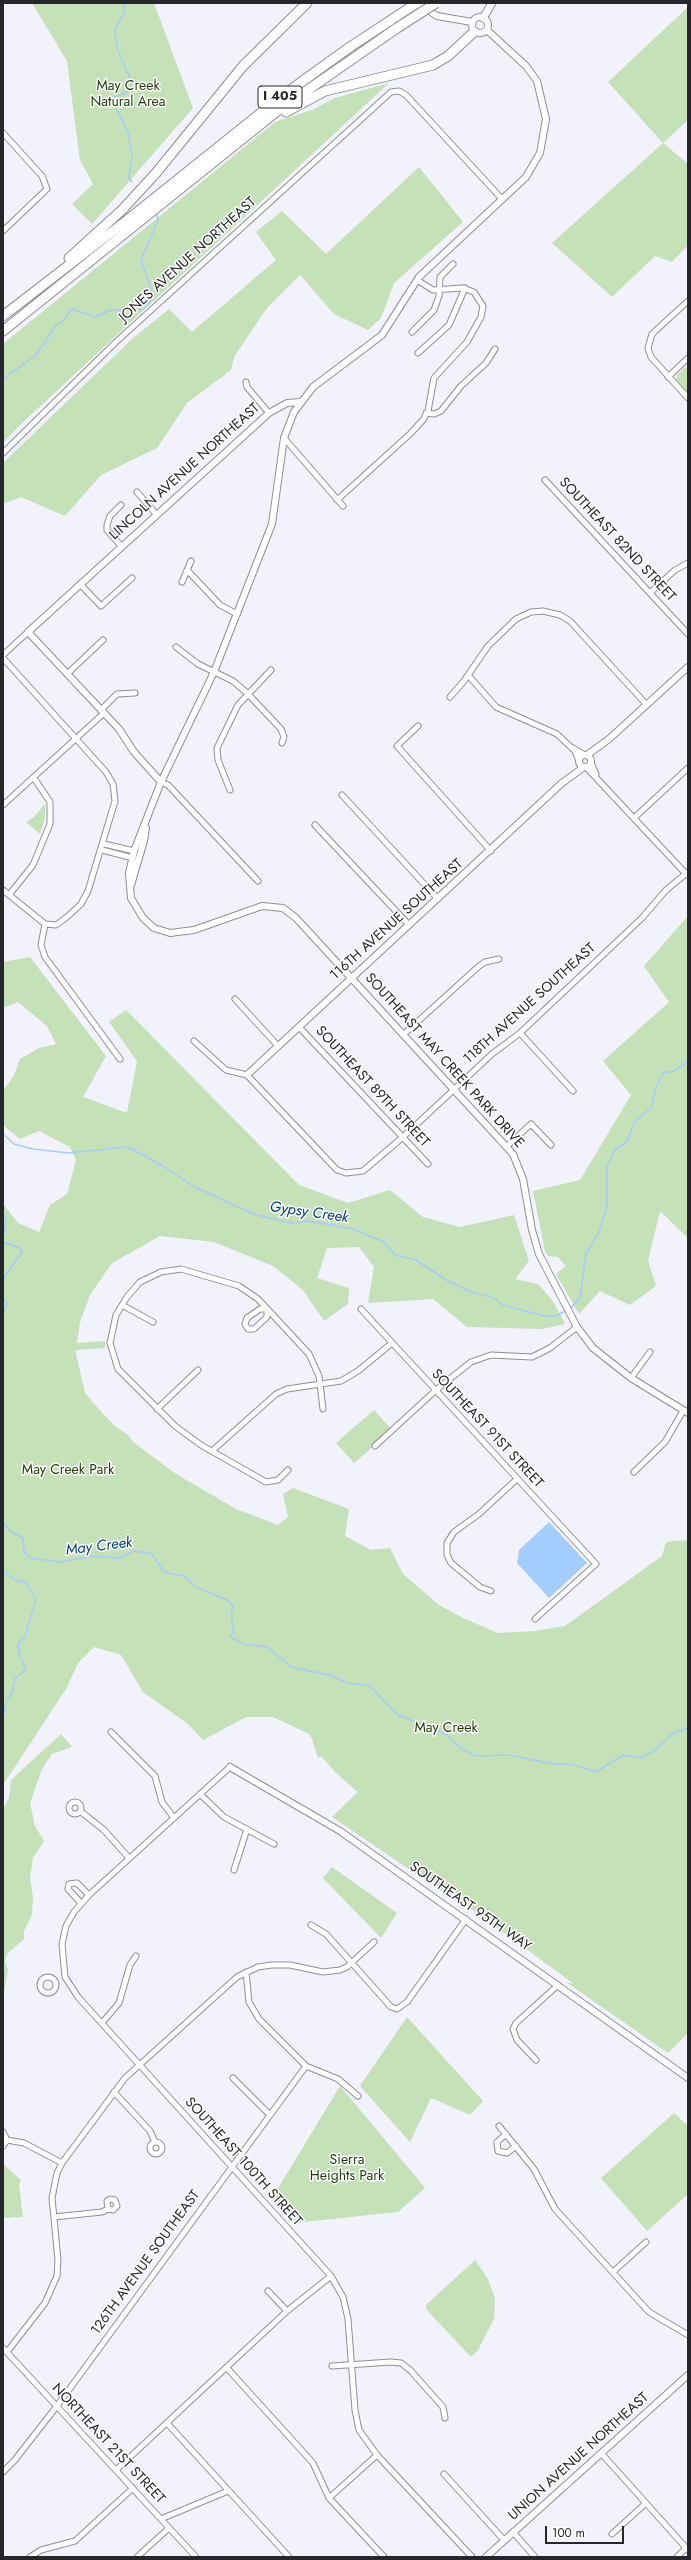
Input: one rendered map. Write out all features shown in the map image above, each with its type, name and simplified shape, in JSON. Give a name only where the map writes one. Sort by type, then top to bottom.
[{"type":"highway","points":[[32,294],[122,210],[156,173],[243,66],[307,3]]},
{"type":"highway","name":"I 405","points":[[3,332],[282,96],[390,20],[417,3]]},
{"type":"highway","name":"I 405","points":[[178,185],[214,162],[301,94],[436,3]]},
{"type":"highway","points":[[214,162],[303,101],[325,91],[348,84],[433,65],[448,56],[474,32]]},
{"type":"highway","name":"I 405","points":[[3,316],[129,225]]},
{"type":"main road","points":[[483,18],[492,3]]},
{"type":"street","points":[[417,3],[437,16],[472,22],[478,17],[483,18],[488,24],[487,30],[483,34],[474,32],[472,22]]},
{"type":"street","points":[[130,887],[144,841],[146,824],[161,782],[214,672],[238,614],[274,517],[284,438],[300,402],[313,387],[382,335],[417,280],[526,176],[536,161],[544,142],[546,119],[541,91],[532,74],[487,30]]},
{"type":"street","name":"JONES AVENUE NORTHEAST","points":[[3,453],[116,342],[385,97],[395,92],[406,95],[502,200]]},
{"type":"street","points":[[3,134],[42,176],[47,186],[44,193],[3,231]]},
{"type":"street","points":[[412,332],[434,310],[440,290],[440,276],[453,264]]},
{"type":"street","points":[[337,500],[410,434],[426,413],[434,378],[468,342],[484,310],[479,296],[465,288],[433,290],[417,280]]},
{"type":"street","points":[[418,353],[449,325],[465,288]]},
{"type":"street","points":[[688,301],[652,334],[648,348],[651,357],[688,398]]},
{"type":"street","points":[[426,413],[434,414],[441,411],[461,386],[486,363],[495,349]]},
{"type":"street","points":[[668,377],[688,358]]},
{"type":"street","points":[[246,382],[247,387],[269,413]]},
{"type":"street","name":"LINCOLN AVENUE NORTHEAST","points":[[3,655],[120,546],[269,413],[287,403],[300,402]]},
{"type":"street","points":[[284,438],[343,506]]},
{"type":"street","name":"SOUTHEAST 82ND STREET","points":[[545,480],[688,634]]},
{"type":"street","points":[[136,492],[156,514]]},
{"type":"street","points":[[120,546],[107,530],[107,525],[110,516],[121,505]]},
{"type":"street","points":[[182,582],[192,561]]},
{"type":"street","points":[[650,593],[675,570],[688,563]]},
{"type":"street","points":[[187,570],[220,606],[238,614]]},
{"type":"street","points":[[80,584],[101,606],[132,578]]},
{"type":"street","points":[[450,697],[468,675],[488,646],[516,619],[531,612],[543,611],[560,615],[570,621],[646,704]]},
{"type":"street","points":[[28,632],[103,712],[161,782],[168,785],[258,881]]},
{"type":"street","points":[[67,674],[103,640]]},
{"type":"street","points":[[176,647],[198,664],[232,681],[247,693],[281,729],[284,737],[282,743]]},
{"type":"street","points":[[3,658],[77,738],[106,772],[113,784],[114,809],[88,891],[81,904],[56,925],[45,924],[3,890]]},
{"type":"street","name":"116TH AVENUE SOUTHEAST","points":[[247,1075],[491,851],[646,704],[688,667]]},
{"type":"street","points":[[230,790],[218,760],[217,748],[234,713],[247,693],[271,670]]},
{"type":"street","points":[[468,675],[500,710],[557,734],[569,745],[634,818],[687,874]]},
{"type":"street","points":[[3,805],[77,738],[103,712],[117,694],[134,692]]},
{"type":"street","points":[[418,726],[397,746],[491,851]]},
{"type":"street","name":"116TH AVENUE SOUTHEAST","points":[[585,763],[580,757],[586,755],[609,739]]},
{"type":"street","points":[[569,745],[586,755],[585,763]]},
{"type":"street","points":[[634,818],[688,768]]},
{"type":"street","points":[[9,895],[33,865],[50,824],[50,802],[34,778]]},
{"type":"street","points":[[342,795],[438,899]]},
{"type":"street","name":"SOUTHEAST MAY CREEK PARK DRIVE","points":[[146,824],[134,850],[129,873],[132,898],[138,912],[148,924],[170,933],[194,930],[262,906],[283,908],[302,923],[507,1146],[522,1172],[539,1254],[577,1327],[597,1352],[631,1378],[686,1412]]},
{"type":"street","points":[[315,825],[409,925]]},
{"type":"street","points":[[104,844],[134,850]]},
{"type":"street","points":[[102,850],[132,858]]},
{"type":"street","name":"118TH AVENUE SOUTHEAST","points":[[247,1075],[328,1163],[337,1170],[346,1173],[363,1171],[371,1167],[492,1054],[520,1033],[642,918],[666,890],[687,874]]},
{"type":"street","points":[[45,924],[41,938],[42,952],[53,970],[71,991],[120,1059]]},
{"type":"street","points":[[404,1034],[478,967],[485,962],[499,959]]},
{"type":"street","points":[[235,999],[278,1046]]},
{"type":"street","name":"SOUTHEAST 89TH STREET","points":[[299,1027],[428,1164]]},
{"type":"street","points":[[520,1033],[573,1091]]},
{"type":"street","points":[[194,1041],[226,1070],[247,1075]]},
{"type":"street","points":[[507,1146],[531,1124],[551,1145]]},
{"type":"street","points":[[288,1470],[274,1482],[266,1482],[192,1439],[157,1409],[124,1376],[114,1360],[110,1344],[113,1322],[122,1305],[140,1282],[161,1272],[174,1269],[239,1286],[251,1293],[308,1354],[317,1370],[323,1409]]},
{"type":"street","points":[[122,1305],[153,1322]]},
{"type":"street","points":[[260,1309],[267,1310],[266,1317],[257,1327],[248,1329],[245,1324],[247,1318],[260,1309]]},
{"type":"street","name":"SOUTHEAST 91ST STREET","points":[[361,1309],[596,1564],[535,1619]]},
{"type":"street","points":[[375,1446],[464,1366],[477,1359],[491,1355],[532,1357],[550,1348],[577,1327]]},
{"type":"street","points":[[212,1451],[276,1394],[287,1389],[333,1384],[350,1376],[392,1343]]},
{"type":"street","points":[[631,1378],[650,1352]]},
{"type":"street","points":[[157,1409],[198,1370]]},
{"type":"street","points":[[634,1472],[665,1442],[686,1412]]},
{"type":"street","points":[[491,1591],[480,1587],[454,1567],[447,1555],[447,1543],[450,1535],[479,1514],[517,1479]]},
{"type":"street","points":[[111,1732],[155,1776],[162,1802],[174,1818]]},
{"type":"street","points":[[56,1983],[66,1979],[62,1962],[62,1944],[69,1920],[81,1903],[230,1767]]},
{"type":"street","name":"SOUTHEAST 95TH WAY","points":[[230,1767],[324,1820],[558,1984],[688,2078]]},
{"type":"street","points":[[200,1794],[224,1817],[274,1844]]},
{"type":"street","points":[[80,1811],[104,1830],[129,1858]]},
{"type":"street","points":[[234,1870],[247,1829]]},
{"type":"street","points":[[81,1903],[68,1889],[69,1884],[77,1882],[89,1895]]},
{"type":"street","points":[[312,1925],[326,1934],[391,2007],[397,2009],[403,2007],[466,1919]]},
{"type":"street","points":[[5,2350],[45,2304],[54,2288],[59,2268],[52,2190],[62,2163],[114,2092],[139,2064],[229,1982],[246,1972],[281,1964],[313,1970],[334,1971],[352,1963],[374,1942]]},
{"type":"street","points":[[102,2024],[119,2004],[130,1965],[136,1956]]},
{"type":"street","points":[[246,1972],[249,2002],[252,2009],[306,2066],[338,2079],[358,2096]]},
{"type":"street","name":"SOUTHEAST 100TH STREET","points":[[66,1979],[78,1997],[102,2024],[331,2276],[345,2305],[356,2420],[366,2441],[377,2455],[472,2557]]},
{"type":"street","points":[[536,2060],[513,2033],[516,2022],[558,1984]]},
{"type":"street","name":"126TH AVENUE SOUTHEAST","points":[[4,2469],[57,2406],[269,2114],[306,2066]]},
{"type":"street","points":[[233,2078],[269,2114]]},
{"type":"street","points":[[114,2092],[150,2132],[155,2142]]},
{"type":"street","points":[[499,2126],[534,2169],[551,2206],[649,2312],[688,2335]]},
{"type":"street","points":[[3,2132],[7,2140]]},
{"type":"street","points":[[506,2134],[497,2142],[498,2151],[507,2153],[516,2146]]},
{"type":"street","points":[[7,2140],[24,2142],[62,2163]]},
{"type":"street","points":[[3,2146],[7,2140]]},
{"type":"street","points":[[54,2217],[102,2212],[108,2209]]},
{"type":"street","points":[[613,2272],[646,2242]]},
{"type":"street","points":[[116,2470],[287,2311],[331,2276]]},
{"type":"street","points":[[268,2291],[287,2311]]},
{"type":"street","name":"NORTHEAST 21ST STREET","points":[[5,2350],[196,2557]]},
{"type":"street","points":[[332,2366],[401,2363],[410,2370],[443,2407],[445,2418]]},
{"type":"street","points":[[227,2368],[313,2463],[329,2498],[384,2557]]},
{"type":"street","name":"UNION AVENUE NORTHEAST","points":[[486,2557],[688,2375]]},
{"type":"street","points":[[167,2423],[289,2557]]},
{"type":"street","points":[[601,2453],[687,2549],[676,2557]]},
{"type":"street","points":[[329,2498],[377,2455]]},
{"type":"street","points":[[444,2474],[504,2540]]},
{"type":"street","points":[[30,2557],[41,2550],[75,2541],[132,2488]]},
{"type":"street","points":[[161,2519],[228,2491]]},
{"type":"street","points":[[612,2534],[646,2503]]},
{"type":"street","points":[[137,2557],[169,2528]]},
{"type":"street","points":[[513,2532],[535,2557]]},
{"type":"green space","name":"May Creek Natural Area","points":[[32,3],[154,3],[193,108],[92,224],[72,204],[93,184],[80,160],[67,61]]},
{"type":"green space","points":[[688,7],[688,120],[663,143],[608,82]]},
{"type":"green space","points":[[389,83],[21,424],[3,443],[3,344],[275,122],[312,110],[335,98]]},
{"type":"green space","points":[[663,143],[688,164],[688,245],[672,262],[655,256],[612,297],[552,243]]},
{"type":"green space","points":[[419,167],[463,222],[394,283],[381,318],[368,330],[334,314],[300,275],[267,308],[234,357],[231,370],[187,403],[157,448],[101,475],[65,516],[21,497],[3,504],[3,463],[132,339],[169,309],[192,332],[276,260],[256,232],[282,211],[326,254]]},
{"type":"green space","points":[[685,367],[688,370],[688,393],[676,380],[677,375]]},
{"type":"green space","points":[[45,804],[45,818],[40,834],[26,822],[34,817]]},
{"type":"green space","points":[[688,916],[688,1238],[660,1211],[648,1261],[656,1286],[630,1305],[600,1291],[579,1314],[556,1274],[566,1266],[558,1257],[548,1256],[545,1251],[533,1191],[580,1180],[631,1095],[603,1061],[669,1002],[644,966]]},
{"type":"green space","name":"May Creek","points":[[30,957],[106,1056],[83,1097],[127,1113],[137,1061],[109,1022],[126,1010],[299,1185],[348,1203],[390,1190],[423,1217],[460,1227],[514,1215],[529,1261],[515,1279],[538,1284],[553,1301],[565,1324],[543,1329],[467,1327],[433,1299],[368,1303],[374,1267],[359,1247],[327,1248],[317,1278],[349,1288],[348,1304],[324,1321],[303,1290],[273,1266],[214,1242],[160,1236],[112,1263],[90,1295],[80,1322],[77,1343],[105,1341],[105,1348],[76,1350],[76,1354],[85,1393],[95,1405],[115,1426],[128,1435],[133,1442],[176,1474],[236,1509],[278,1525],[288,1517],[283,1494],[293,1488],[349,1509],[345,1536],[371,1550],[390,1548],[403,1574],[439,1605],[463,1618],[498,1633],[535,1631],[565,1626],[662,1556],[666,1542],[688,1540],[688,2033],[668,2053],[566,1982],[574,1984],[458,1899],[456,1901],[332,1817],[358,1792],[336,1773],[321,1756],[318,1758],[309,1734],[273,1717],[246,1717],[203,1740],[188,1724],[143,1692],[121,1655],[94,1647],[78,1663],[66,1689],[3,1785],[3,1204],[18,1223],[39,1232],[50,1205],[67,1194],[76,1160],[70,1147],[39,1131],[20,1139],[3,1125],[3,1091],[14,1075],[20,1059],[39,1048],[56,1044],[47,1026],[18,1002],[3,1008],[3,962]]},
{"type":"green space","points":[[374,1410],[392,1430],[354,1463],[336,1443]]},
{"type":"green space","points":[[61,1734],[72,1747],[52,1754],[42,1769],[30,1803],[35,1826],[44,1841],[33,1858],[30,1878],[33,1897],[32,1915],[24,1931],[24,1939],[7,1954],[5,1962],[8,1970],[3,1998],[3,1809],[9,1797],[11,1780]]},
{"type":"green space","points":[[332,1867],[397,1913],[381,1938],[323,1878]]},
{"type":"green space","points":[[407,2017],[483,2101],[470,2115],[431,2098],[410,2142],[360,2086]]},
{"type":"green space","name":"Sierra Heights Park","points":[[340,2086],[425,2188],[398,2212],[293,2223],[271,2200]]},
{"type":"green space","points":[[674,2113],[688,2126],[688,2194],[647,2231],[601,2178]]},
{"type":"green space","points":[[3,2164],[21,2180],[19,2184],[23,2217],[3,2218]]},
{"type":"green space","points":[[475,2260],[488,2279],[495,2299],[494,2319],[478,2350],[471,2357],[426,2309],[426,2305]]},
{"type":"water","points":[[549,1522],[587,1563],[549,1598],[517,1563],[519,1550]]},
{"type":"waterway","name":"May Creek","points":[[124,3],[124,12],[115,31],[117,48],[132,83],[126,93],[114,97],[116,109],[128,132],[132,156],[129,177],[132,182]]},
{"type":"waterway","name":"May Creek","points":[[3,379],[36,355],[56,325],[61,323],[72,309],[95,317],[111,310],[141,310],[150,303],[152,292],[141,260],[158,220],[156,212]]},
{"type":"waterway","name":"Gypsy Creek","points":[[571,1308],[580,1297],[586,1254],[599,1232],[607,1207],[607,1166],[616,1149],[627,1142],[634,1122],[651,1108],[656,1087],[663,1073],[674,1071],[688,1062]]},
{"type":"waterway","name":"Gypsy Creek","points":[[3,1134],[14,1144],[33,1149],[69,1153],[124,1147],[132,1149],[163,1166],[193,1186],[253,1214],[290,1223],[309,1221],[353,1229],[384,1242],[395,1255],[416,1260],[448,1281],[471,1292],[491,1297],[503,1305],[544,1316],[556,1316],[565,1311]]},
{"type":"waterway","name":"May Creek","points":[[3,1215],[6,1218],[3,1239]]},
{"type":"waterway","name":"May Creek","points":[[3,1242],[20,1248],[22,1252],[3,1279]]},
{"type":"waterway","name":"May Creek","points":[[3,1297],[7,1304],[3,1313]]},
{"type":"waterway","name":"May Creek","points":[[3,1321],[3,1330]]},
{"type":"waterway","name":"May Creek","points":[[3,1522],[10,1531],[23,1538],[24,1552],[31,1558],[61,1562],[92,1556],[119,1558],[133,1551],[152,1554],[164,1572],[184,1576],[196,1587],[227,1600],[233,1606],[231,1615],[234,1630],[230,1637],[244,1644],[268,1647],[291,1667],[329,1675],[348,1683],[370,1686],[398,1715],[446,1734],[463,1750],[476,1756],[509,1755],[552,1764],[571,1764],[596,1772],[623,1755],[642,1758],[658,1748],[672,1734],[688,1728]]},
{"type":"waterway","points":[[3,1571],[15,1580],[26,1582],[36,1600],[25,1636],[18,1644],[19,1654],[26,1669],[15,1679],[12,1693],[6,1701],[3,1719]]},
{"type":"park label","name":"May Creek Park","points":[[68,1471]]}]
